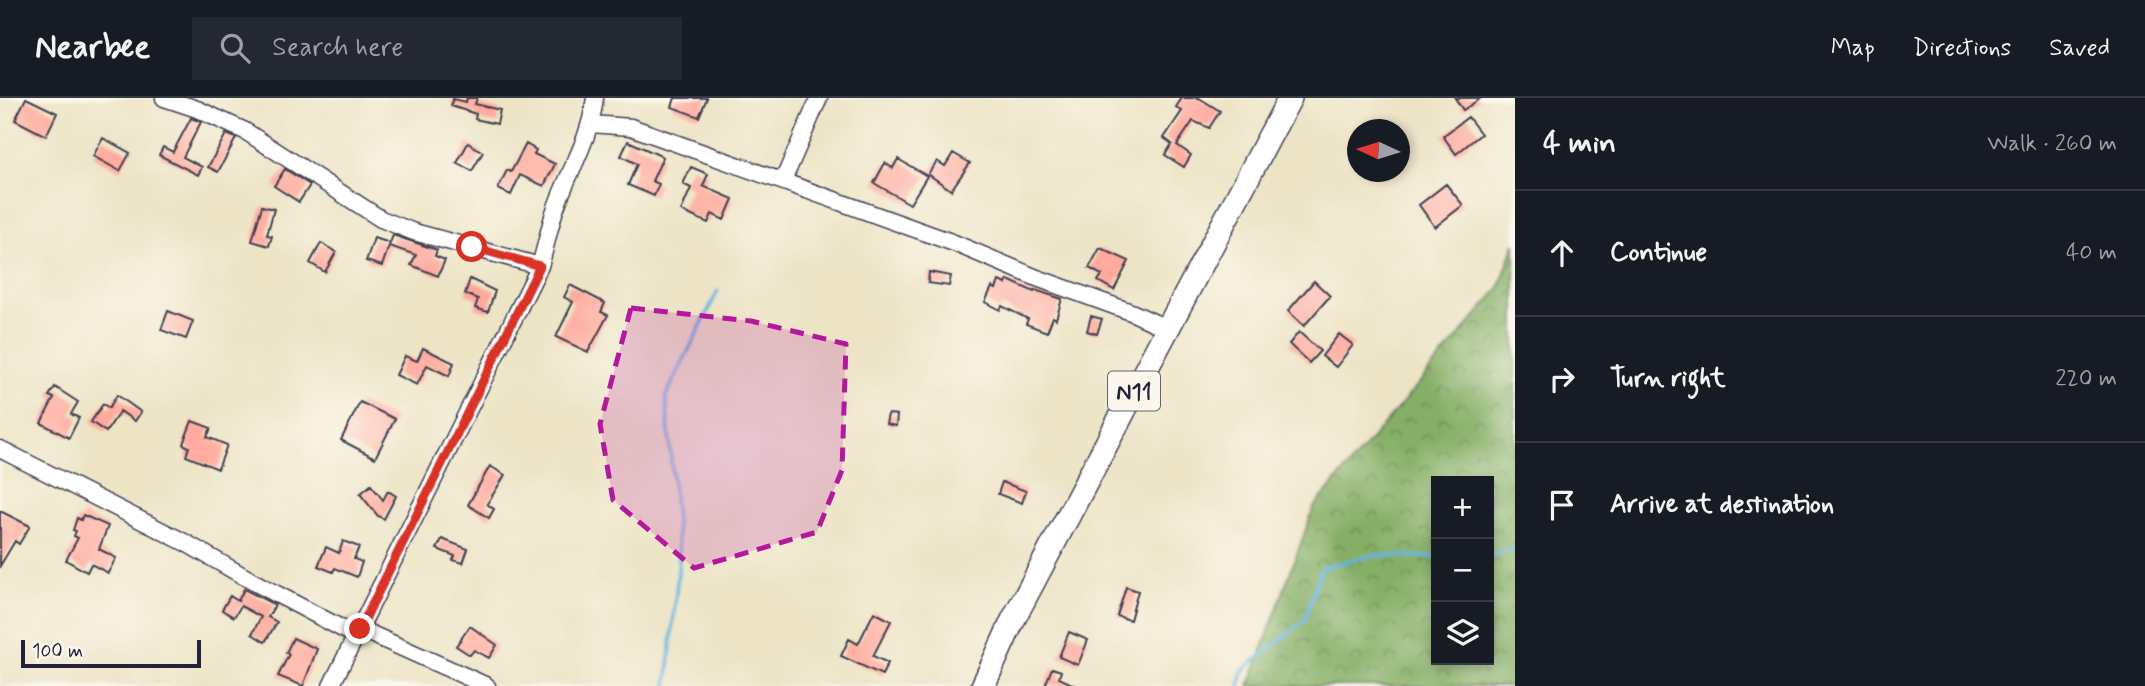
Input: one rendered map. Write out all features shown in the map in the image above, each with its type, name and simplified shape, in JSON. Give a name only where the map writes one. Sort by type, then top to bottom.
[{"type":"highway","name":"N11","points":[[983,686],[1013,620],[1290,98]]},
{"type":"street","points":[[164,98],[197,109],[245,131],[381,219],[414,232],[540,266]]},
{"type":"street","points":[[331,686],[540,266],[555,212],[591,124],[595,98]]},
{"type":"street","points":[[783,181],[820,98]]},
{"type":"street","points":[[591,124],[631,127],[954,243],[1166,328]]},
{"type":"street","points":[[0,449],[186,543],[252,581],[358,632],[487,686]]},
{"type":"highlighted area","points":[[631,308],[751,321],[846,344],[842,470],[817,532],[694,568],[613,500],[600,424]]},
{"type":"green space","points":[[1515,243],[1515,686],[1249,686],[1314,507],[1499,289]]},
{"type":"building","points":[[26,98],[57,113],[46,136],[15,120]]},
{"type":"building","points":[[467,98],[477,98],[475,104],[500,110],[497,124],[475,119],[476,114],[451,106],[453,99],[466,102]]},
{"type":"building","points":[[675,98],[707,98],[699,117],[672,107]]},
{"type":"building","points":[[1182,98],[1199,98],[1220,111],[1209,128],[1193,121],[1177,145],[1191,155],[1184,167],[1165,155],[1172,144],[1164,138],[1182,111],[1176,107]]},
{"type":"building","points":[[1455,98],[1481,98],[1463,110]]},
{"type":"building","points":[[1468,117],[1481,134],[1456,154],[1443,136]]},
{"type":"building","points":[[191,118],[201,122],[183,157],[202,167],[198,175],[159,155],[163,147],[173,152]]},
{"type":"building","points":[[226,134],[236,138],[218,172],[208,167]]},
{"type":"building","points":[[103,138],[130,153],[120,171],[93,156]]},
{"type":"building","points":[[628,141],[663,157],[652,181],[659,184],[654,196],[628,185],[637,164],[621,156]]},
{"type":"building","points":[[468,143],[483,152],[472,171],[457,163]]},
{"type":"building","points":[[526,144],[536,150],[534,154],[555,164],[544,186],[520,175],[511,195],[498,189],[507,170],[511,172]]},
{"type":"building","points":[[953,153],[970,163],[951,190],[928,174],[937,161],[945,166]]},
{"type":"building","points":[[898,159],[927,176],[910,204],[874,183],[885,163],[893,168]]},
{"type":"building","points":[[691,167],[708,174],[703,186],[733,199],[724,220],[712,214],[708,223],[681,211],[691,188],[683,184]]},
{"type":"building","points":[[285,169],[310,185],[299,202],[274,186]]},
{"type":"building","points":[[1446,184],[1463,205],[1435,227],[1419,205]]},
{"type":"building","points":[[262,206],[274,209],[267,235],[272,236],[269,246],[252,241]]},
{"type":"building","points":[[393,235],[437,250],[435,256],[445,260],[438,276],[411,265],[416,255],[389,246]]},
{"type":"building","points":[[374,238],[390,243],[382,266],[366,261]]},
{"type":"building","points":[[321,243],[336,252],[325,272],[310,263]]},
{"type":"building","points":[[1100,248],[1129,261],[1114,290],[1098,281],[1102,275],[1089,268]]},
{"type":"building","points":[[929,272],[951,276],[949,286],[928,283]]},
{"type":"building","points":[[470,279],[495,291],[488,312],[475,308],[478,299],[465,294]]},
{"type":"building","points":[[1008,280],[1034,292],[1035,290],[1062,299],[1056,319],[1053,317],[1047,332],[1026,324],[1028,319],[1002,306],[1000,310],[985,302],[992,287],[996,289],[999,281],[1006,284]]},
{"type":"building","points":[[1314,281],[1330,296],[1304,326],[1288,311]]},
{"type":"building","points":[[570,285],[605,303],[601,312],[608,315],[588,352],[556,337],[573,302],[564,297]]},
{"type":"building","points":[[168,311],[193,321],[186,339],[161,330]]},
{"type":"building","points":[[1091,316],[1102,319],[1097,334],[1087,331]]},
{"type":"building","points":[[1299,332],[1320,351],[1309,363],[1289,344]]},
{"type":"building","points":[[1339,334],[1353,345],[1336,367],[1322,356]]},
{"type":"building","points":[[423,348],[454,363],[449,376],[427,365],[417,385],[396,375],[405,356],[417,361]]},
{"type":"building","points":[[55,387],[78,402],[71,414],[79,418],[69,438],[41,423],[54,398],[49,396]]},
{"type":"building","points":[[117,395],[141,412],[135,421],[120,411],[106,432],[91,422],[103,404],[109,408]]},
{"type":"building","points":[[360,402],[395,419],[375,458],[341,440]]},
{"type":"building","points":[[888,414],[897,415],[896,426],[886,424]]},
{"type":"building","points":[[192,421],[211,428],[207,437],[227,445],[218,469],[186,456],[189,447],[183,444]]},
{"type":"building","points":[[490,466],[505,475],[487,504],[494,509],[489,518],[468,505]]},
{"type":"building","points":[[1002,482],[1026,491],[1022,503],[998,494]]},
{"type":"building","points":[[371,485],[383,500],[388,491],[396,496],[384,519],[378,516],[360,494]]},
{"type":"building","points":[[0,511],[30,526],[19,544],[15,541],[0,566]]},
{"type":"building","points":[[83,515],[108,526],[99,549],[116,558],[108,573],[91,564],[87,572],[66,560],[78,538],[74,536],[76,531],[73,530],[77,518],[81,520]]},
{"type":"building","points":[[442,539],[468,549],[463,563],[453,560],[455,556],[437,549]]},
{"type":"building","points":[[343,541],[359,547],[354,559],[362,562],[357,577],[335,568],[333,572],[318,566],[326,547],[339,553]]},
{"type":"building","points":[[1126,587],[1138,591],[1130,620],[1117,616]]},
{"type":"building","points":[[244,589],[275,605],[268,617],[277,622],[265,642],[252,634],[261,617],[241,606],[234,617],[222,610],[230,596],[238,601]]},
{"type":"building","points":[[874,612],[891,621],[873,656],[888,663],[882,675],[841,656],[849,639],[858,644]]},
{"type":"building","points":[[470,626],[497,645],[489,658],[474,650],[470,655],[456,646]]},
{"type":"building","points":[[1069,632],[1088,640],[1078,665],[1059,657]]},
{"type":"building","points":[[293,638],[317,649],[303,686],[278,676],[289,654],[286,653]]},
{"type":"building","points":[[1052,668],[1061,671],[1059,678],[1076,686],[1045,686]]},
{"type":"waterway","points":[[667,686],[679,561],[666,396],[718,291]]},
{"type":"waterway","points":[[1494,555],[1515,547]]},
{"type":"waterway","points":[[1240,686],[1242,671],[1305,620],[1321,568],[1372,555],[1431,557]]},
{"type":"route","points":[[360,629],[540,266],[472,247]]}]
